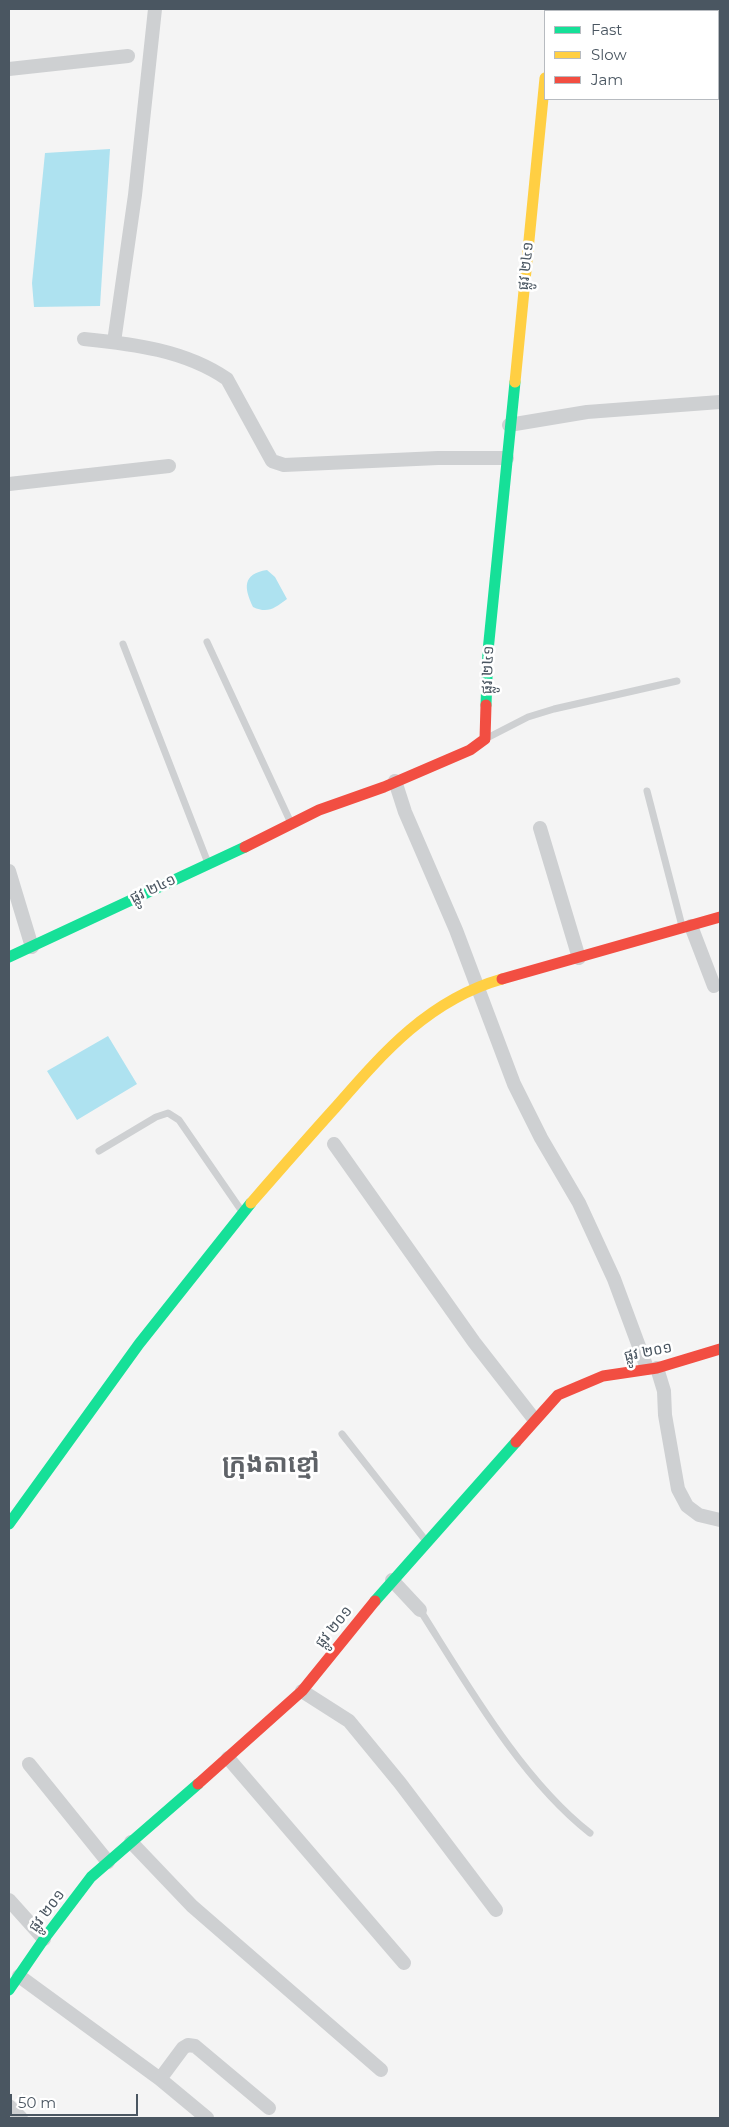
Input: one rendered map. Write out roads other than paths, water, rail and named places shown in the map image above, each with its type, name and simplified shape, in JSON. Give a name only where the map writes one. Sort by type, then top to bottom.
[{"type":"street","points":[[114,342],[135,195],[155,9]]},
{"type":"street","points":[[9,69],[128,56]]},
{"type":"street","name":"ផ្លូវ ២៤១","points":[[9,957],[319,810],[384,787],[470,750],[486,739],[488,651],[544,90]]},
{"type":"street","points":[[84,339],[146,346],[215,371],[227,380],[272,461],[284,464],[438,458],[507,458]]},
{"type":"street","points":[[509,426],[587,412],[720,402]]},
{"type":"street","points":[[9,484],[169,466]]},
{"type":"street","points":[[395,781],[405,812],[478,986],[514,1084],[541,1138],[579,1203],[664,1391],[665,1415],[678,1489],[687,1506],[699,1514],[720,1520]]},
{"type":"street","points":[[540,828],[579,958]]},
{"type":"street","points":[[9,871],[32,947]]},
{"type":"street","points":[[9,1524],[139,1344],[243,1212],[384,1052],[430,1014],[478,986],[720,917]]},
{"type":"street","points":[[687,927],[714,986]]},
{"type":"street","points":[[334,1144],[474,1342],[534,1419]]},
{"type":"street","name":"ផ្លូវ ២០១","points":[[9,1990],[44,1939],[91,1877],[302,1691],[392,1580],[534,1419],[558,1395],[603,1376],[652,1368],[720,1349]]},
{"type":"street","points":[[392,1580],[420,1610]]},
{"type":"street","points":[[302,1691],[349,1720],[400,1783],[496,1910]]},
{"type":"street","points":[[228,1758],[404,1963]]},
{"type":"street","points":[[29,1764],[108,1862]]},
{"type":"street","points":[[131,1842],[192,1906],[381,2070]]},
{"type":"street","points":[[9,1900],[44,1939]]},
{"type":"street","points":[[19,1976],[160,2079],[207,2118]]},
{"type":"street","points":[[160,2079],[183,2048],[188,2045],[195,2046],[269,2108]]},
{"type":"street","points":[[9,2106],[21,2118]]},
{"type":"lane","points":[[207,642],[291,824]]},
{"type":"lane","points":[[123,644],[208,864]]},
{"type":"lane","points":[[486,739],[528,717],[554,708],[677,682]]},
{"type":"lane","points":[[647,791],[687,927]]},
{"type":"lane","points":[[99,1151],[156,1117],[168,1113],[179,1120],[243,1212]]},
{"type":"lane","points":[[342,1434],[426,1541]]},
{"type":"lane","points":[[420,1610],[517,1756],[568,1816],[590,1833]]},
{"type":"water","points":[[110,149],[100,306],[34,307],[32,283],[45,153]]},
{"type":"water","points":[[267,570],[275,577],[287,599],[271,609],[263,610],[253,607],[248,594],[247,583],[253,575]]},
{"type":"water","points":[[108,1036],[137,1084],[77,1120],[47,1071]]},
{"type":"district","name":"ក្រុងតាខ្មៅ","points":[[271,1465]]}]
